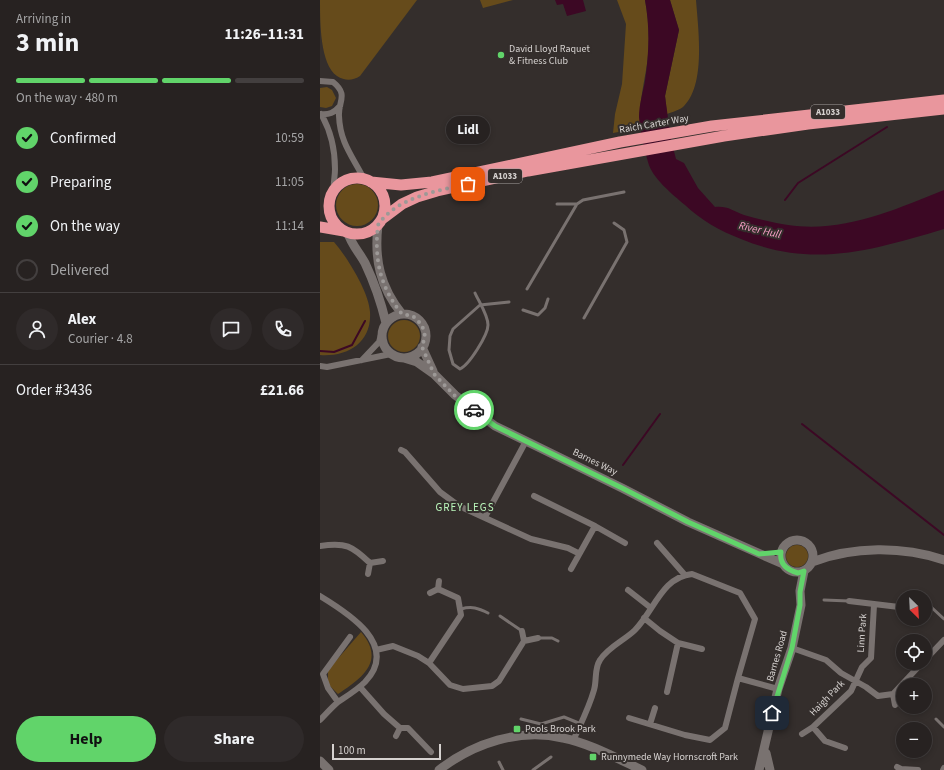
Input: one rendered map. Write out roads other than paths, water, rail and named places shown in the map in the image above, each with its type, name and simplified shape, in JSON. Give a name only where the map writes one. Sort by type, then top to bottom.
[{"type":"highway","name":"Raich Carter Way","points":[[368,181],[401,185],[432,182],[620,142],[712,126],[944,100]]},
{"type":"highway","name":"A1033","points":[[320,227],[361,234],[368,232],[402,204],[437,191],[634,151],[808,124],[944,108]]},
{"type":"highway","name":"A1033","points":[[320,201],[333,193],[346,181],[352,179],[368,181]]},
{"type":"highway","points":[[368,181],[381,192],[384,198],[385,205],[380,222]]},
{"type":"highway","points":[[333,193],[330,201],[331,215],[338,226],[346,232]]},
{"type":"street","points":[[320,80],[333,82],[338,86],[342,98],[338,115],[344,143],[350,157],[368,181]]},
{"type":"street","points":[[333,193],[334,152],[330,133],[321,114],[329,114],[336,111],[341,105]]},
{"type":"street","points":[[380,222],[376,253],[380,275],[389,296],[402,314]]},
{"type":"street","points":[[346,232],[371,276],[386,323]]},
{"type":"street","points":[[320,366],[327,367],[362,360],[391,354],[404,358],[414,355],[422,347],[425,336],[422,325],[413,316],[402,314],[393,317],[386,323],[379,342],[362,360]]},
{"type":"street","points":[[382,332],[383,344],[391,354]]},
{"type":"street","name":"Barnes Way","points":[[422,347],[434,374]]},
{"type":"street","name":"Barnes Way","points":[[404,358],[417,362],[434,374],[454,395],[495,426],[688,522],[783,564]]},
{"type":"street","points":[[485,516],[526,441]]},
{"type":"street","points":[[401,450],[405,452],[440,492],[459,506],[485,516],[531,539],[578,553]]},
{"type":"street","points":[[534,496],[625,543]]},
{"type":"street","points":[[571,569],[578,553],[594,526]]},
{"type":"street","points":[[831,554],[811,547],[804,541],[795,540],[787,543],[781,552],[780,558],[783,564],[792,572],[798,573],[804,571],[812,562],[831,554],[884,550],[923,553],[944,560]]},
{"type":"street","points":[[320,546],[336,543],[355,549],[370,564]]},
{"type":"street","points":[[657,543],[684,574]]},
{"type":"street","points":[[811,547],[814,554],[812,562]]},
{"type":"street","name":"Barnes Way","points":[[759,554],[781,552]]},
{"type":"street","points":[[370,564],[383,561]]},
{"type":"street","points":[[368,574],[370,564]]},
{"type":"street","name":"Barnes Road","points":[[759,770],[778,689],[792,648],[800,605],[800,592],[804,571]]},
{"type":"street","name":"Barnes Road","points":[[792,572],[800,592]]},
{"type":"street","points":[[573,741],[594,689],[595,675],[600,660],[615,645],[635,630],[667,586],[677,577],[684,574],[692,574],[740,593],[755,619],[725,728],[710,740],[629,718]]},
{"type":"street","points":[[438,589],[439,581]]},
{"type":"street","points":[[430,593],[438,589]]},
{"type":"street","points":[[429,663],[461,615],[458,598],[438,589]]},
{"type":"street","points":[[628,590],[651,608]]},
{"type":"street","points":[[320,596],[368,631],[376,650],[376,659],[372,672],[360,687],[338,702],[320,720]]},
{"type":"street","name":"Linn Park","points":[[849,601],[896,607]]},
{"type":"street","name":"Linn Park","points":[[855,681],[862,667],[871,658],[874,605]]},
{"type":"street","points":[[644,618],[678,643],[702,649]]},
{"type":"street","points":[[376,650],[393,646],[429,663],[450,685],[463,689],[492,686],[499,681],[524,641],[522,631]]},
{"type":"street","points":[[338,702],[328,688],[323,674],[350,638]]},
{"type":"street","points":[[524,641],[538,638]]},
{"type":"street","points":[[932,653],[944,640]]},
{"type":"street","points":[[667,692],[678,643]]},
{"type":"street","points":[[792,648],[820,657],[841,673],[878,696],[893,694],[915,670]]},
{"type":"street","points":[[738,678],[778,689]]},
{"type":"street","name":"Haigh Park","points":[[802,734],[813,728],[851,691],[855,681]]},
{"type":"street","points":[[360,687],[384,714],[400,728],[408,728],[431,752]]},
{"type":"street","points":[[893,694],[895,705]]},
{"type":"street","points":[[650,724],[655,708]]},
{"type":"street","points":[[396,736],[400,728]]},
{"type":"street","name":"Haigh Park","points":[[813,728],[825,741],[845,748]]},
{"type":"street","points":[[439,770],[456,757],[482,744],[508,737],[529,735],[563,738],[573,741],[642,770]]},
{"type":"street","name":"Barnes Road","points":[[765,749],[770,770]]},
{"type":"street","points":[[320,761],[329,770]]},
{"type":"street","points":[[897,767],[901,769],[918,770]]},
{"type":"lane","points":[[528,289],[577,204],[583,200],[624,192]]},
{"type":"lane","points":[[556,204],[577,204]]},
{"type":"lane","points":[[584,318],[627,242],[624,230],[614,223]]},
{"type":"lane","points":[[474,293],[480,305],[488,324],[486,332],[475,352],[464,367],[460,369],[456,367],[451,360],[449,350],[450,336],[467,316],[480,305],[509,302]]},
{"type":"lane","points":[[523,310],[538,315],[545,308],[548,299]]},
{"type":"lane","points":[[824,600],[849,601]]},
{"type":"lane","points":[[461,609],[477,607],[488,613]]},
{"type":"lane","points":[[932,608],[944,619]]},
{"type":"lane","points":[[500,616],[522,631]]},
{"type":"lane","points":[[538,638],[552,638],[558,641]]},
{"type":"lane","points":[[521,719],[541,724],[564,717],[581,724]]},
{"type":"lane","points":[[936,719],[944,727]]},
{"type":"lane","points":[[533,770],[551,757]]},
{"type":"lane","points":[[499,762],[504,770]]},
{"type":"water","points":[[555,0],[583,0],[586,11],[567,16],[563,4],[557,5]]},
{"type":"water","name":"River Hull","points":[[645,0],[670,0],[679,30],[665,96],[671,140],[676,159],[684,163],[698,188],[715,207],[727,208],[744,215],[788,225],[809,227],[829,226],[868,218],[944,190],[944,229],[892,244],[868,249],[818,255],[793,253],[767,248],[741,239],[711,225],[698,216],[658,180],[650,168],[645,151],[639,117],[648,51],[648,20]]},
{"type":"waterway","points":[[785,200],[798,183],[887,127]]},
{"type":"waterway","points":[[320,351],[334,352],[352,345],[365,321]]},
{"type":"waterway","points":[[623,465],[660,414]]},
{"type":"waterway","points":[[802,424],[944,535]]},
{"type":"place","name":"David Lloyd Raquet & Fitness Club","points":[[501,55]]},
{"type":"place","name":"Lidl","points":[[468,184]]},
{"type":"place","name":"Pools Brook Park","points":[[517,729]]},
{"type":"place","name":"Runnymede Way Hornscroft Park","points":[[593,757]]},
{"type":"district","name":"GREY LEGS","points":[[465,507]]}]
